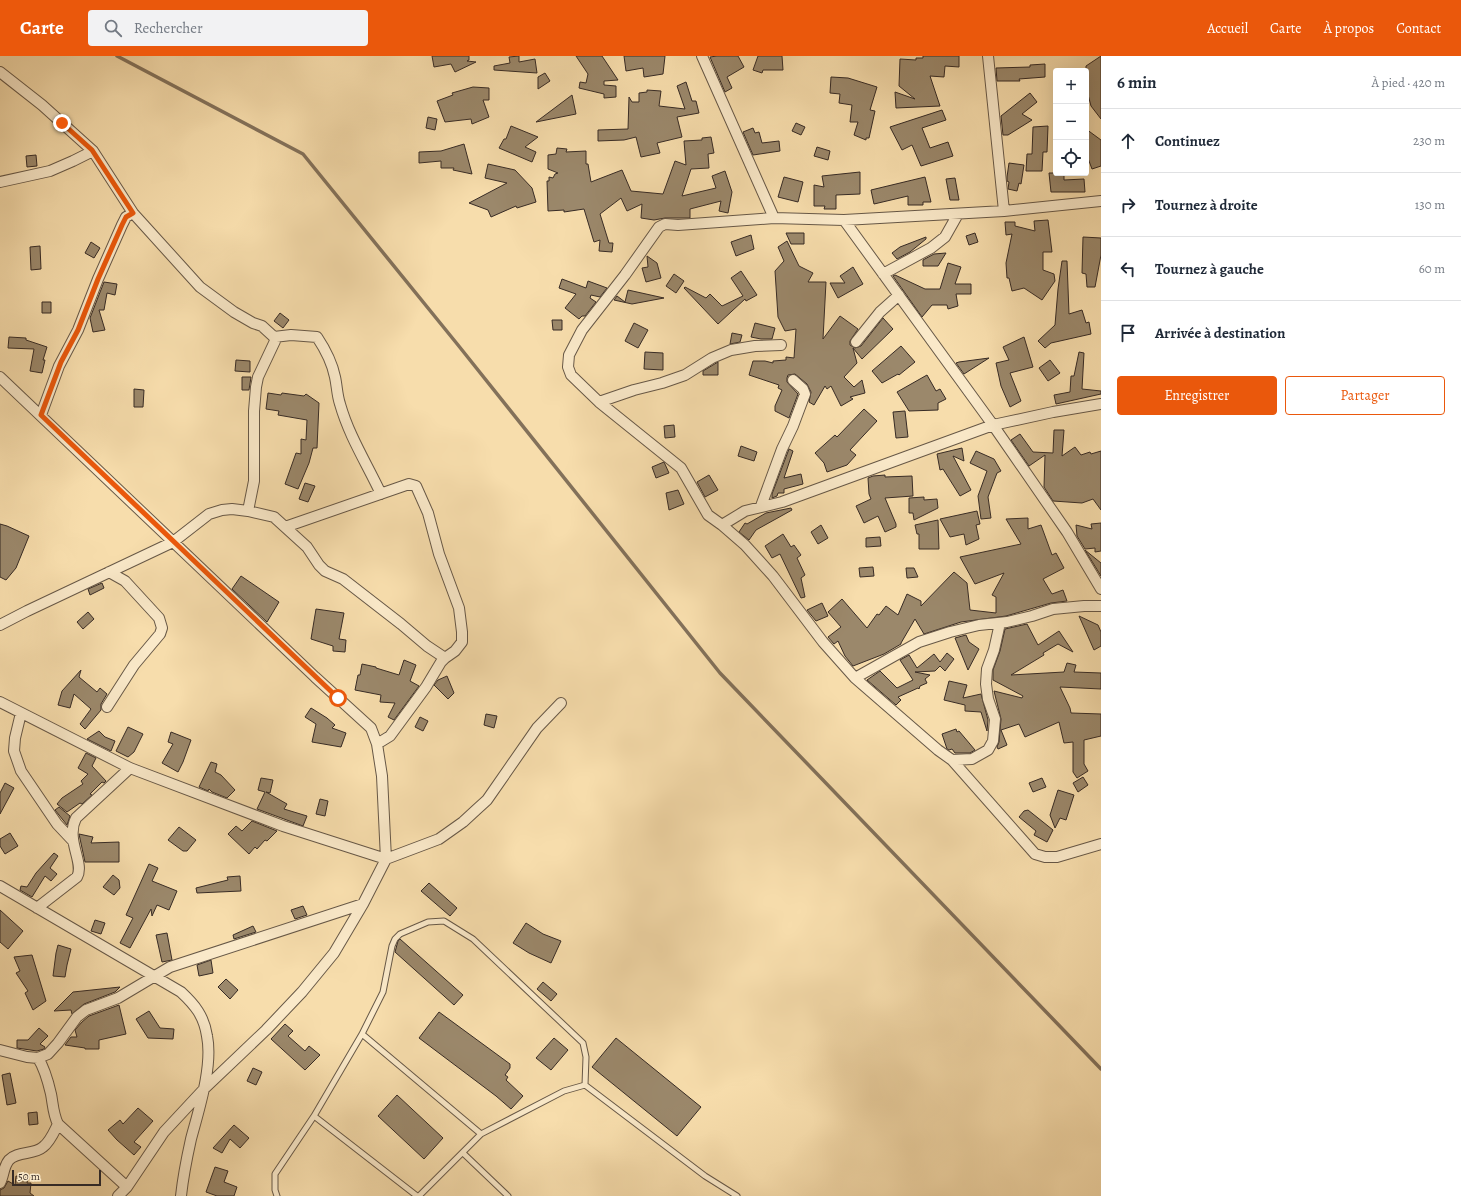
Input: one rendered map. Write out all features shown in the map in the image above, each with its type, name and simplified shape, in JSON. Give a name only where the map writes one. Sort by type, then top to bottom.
[{"type":"street","points":[[702,56],[774,218]]},
{"type":"street","points":[[988,56],[1004,211]]},
{"type":"street","points":[[0,72],[42,105],[92,150],[133,213],[200,287],[234,312],[253,323],[262,326],[274,337],[275,341],[258,377],[256,387],[254,412],[254,481],[248,510]]},
{"type":"street","points":[[0,182],[50,171],[73,161],[92,150]]},
{"type":"street","points":[[1101,201],[958,214],[844,220],[774,218],[678,225],[665,224],[659,227],[625,275],[582,330],[569,355],[568,367],[571,375],[599,402],[681,468],[708,515],[745,545],[772,576],[823,642],[855,678],[938,750],[952,760],[1035,854],[1046,857],[1057,857],[1101,844]]},
{"type":"street","points":[[41,415],[61,362],[78,330],[98,279],[122,225],[126,217],[133,213]]},
{"type":"street","points":[[883,274],[931,248],[944,237],[958,214]]},
{"type":"street","points":[[844,220],[993,425],[1067,532],[1101,589]]},
{"type":"street","points":[[856,342],[880,312],[899,296]]},
{"type":"street","points":[[274,337],[291,335],[311,336],[317,337],[321,342],[330,360],[339,403],[356,446],[381,494]]},
{"type":"street","points":[[599,402],[685,375],[712,358],[731,350],[755,346],[781,345]]},
{"type":"street","points":[[0,377],[315,678],[371,728],[377,744],[382,776],[386,859],[363,904],[334,953],[302,992],[266,1030],[204,1089],[164,1132],[127,1187],[118,1196]]},
{"type":"street","points":[[761,506],[782,449],[793,426],[805,394],[803,389],[793,380]]},
{"type":"street","points":[[722,525],[745,510],[782,502],[993,425],[1053,412],[1101,404]]},
{"type":"street","points":[[285,527],[409,484],[416,486],[428,513],[439,554],[454,591],[460,614],[462,642],[455,651],[445,658],[390,736],[377,744]]},
{"type":"street","points":[[0,625],[173,542],[210,514],[222,510],[248,510],[274,517],[307,546],[319,565],[326,571],[343,579],[427,646],[445,658]]},
{"type":"street","points":[[107,707],[134,665],[160,634],[162,628],[159,618],[125,581],[109,572]]},
{"type":"street","points":[[855,678],[919,642],[950,632],[1032,616],[1053,609],[1101,606]]},
{"type":"street","points":[[952,760],[972,759],[988,750],[993,741],[996,719],[988,699],[986,684],[987,669],[994,650],[1000,622]]},
{"type":"street","points":[[0,702],[130,768],[283,826],[386,859],[439,839],[463,822],[487,800],[537,728],[561,703]]},
{"type":"street","points":[[22,713],[15,738],[14,751],[21,771],[57,824],[74,842]]},
{"type":"street","points":[[38,908],[80,873],[72,832],[73,824],[76,818],[130,768]]},
{"type":"street","points":[[0,886],[181,992],[194,1004],[202,1017],[208,1036],[208,1059],[204,1089],[191,1140],[181,1196]]},
{"type":"street","points":[[0,1050],[27,1057],[38,1058],[48,1054],[58,1043],[76,1017],[86,1010],[118,998],[170,967],[363,904]]},
{"type":"street","points":[[38,1058],[45,1069],[54,1116],[58,1124],[127,1187]]},
{"type":"street","points":[[0,1183],[4,1168],[9,1160],[19,1155],[43,1148],[58,1124]]},
{"type":"lane","points":[[278,1196],[275,1174],[314,1116],[362,1034],[383,992],[392,946],[395,939],[400,934],[428,922],[444,922],[473,939],[583,1043],[586,1057],[585,1086]]},
{"type":"lane","points":[[362,1034],[481,1134]]},
{"type":"lane","points":[[314,1116],[418,1196],[481,1134],[564,1091],[585,1086]]},
{"type":"lane","points":[[585,1086],[705,1176],[737,1196]]},
{"type":"lane","points":[[463,1153],[508,1196]]},
{"type":"building","points":[[432,56],[469,56],[469,60],[467,61],[476,62],[455,72],[451,64],[434,67]]},
{"type":"building","points":[[519,56],[519,62],[535,59],[537,73],[494,70],[494,66],[510,63],[509,57]]},
{"type":"building","points":[[576,56],[602,56],[618,80],[604,81],[604,85],[616,86],[616,97],[604,98],[604,94],[579,88],[580,82],[586,83],[588,74]]},
{"type":"building","points":[[624,56],[665,56],[663,74],[644,77],[643,68],[626,71]]},
{"type":"building","points":[[738,56],[744,67],[727,77],[732,88],[725,92],[710,57]]},
{"type":"building","points":[[758,56],[782,56],[783,70],[763,70],[762,73],[753,70]]},
{"type":"building","points":[[923,56],[959,56],[959,67],[945,66],[944,77],[930,76],[940,106],[896,108],[895,92],[915,99],[899,86],[900,59],[916,60],[916,58],[923,58]]},
{"type":"building","points":[[1101,56],[1101,119],[1091,106],[1089,98],[1089,68],[1086,68],[1086,66]]},
{"type":"building","points":[[1045,64],[1045,77],[1019,79],[1020,81],[997,81],[996,68],[1030,67],[1030,65]]},
{"type":"building","points":[[545,73],[550,81],[538,89],[538,77]]},
{"type":"building","points":[[831,77],[848,78],[877,87],[870,110],[875,111],[869,138],[866,138],[866,140],[854,135],[858,122],[850,122],[852,105],[839,103],[840,94],[830,93]]},
{"type":"building","points":[[686,82],[692,101],[696,101],[699,113],[677,117],[682,137],[657,143],[660,153],[641,157],[636,137],[624,140],[598,141],[598,130],[628,129],[629,97],[632,102],[639,102],[639,93],[647,92],[647,90],[661,91],[659,106],[685,109],[677,86]]},
{"type":"building","points":[[473,87],[489,88],[489,100],[483,100],[489,117],[472,124],[471,119],[445,122],[437,101],[453,95],[452,93]]},
{"type":"building","points":[[1030,93],[1037,102],[1022,114],[1032,120],[1008,135],[1003,135],[1001,116]]},
{"type":"building","points":[[572,95],[576,114],[536,122]]},
{"type":"building","points":[[942,110],[946,120],[922,128],[930,148],[948,142],[953,156],[921,166],[912,145],[902,150],[890,127]]},
{"type":"building","points":[[428,117],[437,119],[435,130],[426,128]]},
{"type":"building","points":[[796,123],[805,127],[801,135],[792,131]]},
{"type":"building","points":[[511,126],[538,137],[525,147],[536,152],[532,162],[499,148],[504,139],[506,139]]},
{"type":"building","points":[[1048,126],[1047,152],[1043,152],[1042,171],[1026,171],[1027,154],[1032,154],[1033,127]]},
{"type":"building","points":[[753,128],[755,133],[759,132],[762,143],[779,141],[780,151],[753,155],[743,132]]},
{"type":"building","points":[[1089,131],[1101,140],[1101,166],[1092,169],[1089,161]]},
{"type":"building","points":[[711,137],[714,153],[708,154],[709,168],[691,169],[682,196],[716,188],[712,176],[725,171],[732,192],[728,213],[719,211],[721,201],[690,209],[690,218],[665,218],[654,220],[641,218],[642,204],[627,211],[621,198],[600,214],[609,243],[613,243],[612,252],[599,251],[600,240],[594,242],[584,209],[564,212],[564,210],[548,211],[547,181],[549,181],[549,177],[553,178],[555,174],[558,173],[548,169],[548,155],[556,154],[557,148],[567,149],[566,152],[586,151],[586,164],[588,164],[591,182],[622,170],[631,191],[663,194],[675,161],[686,165],[684,141],[702,140],[702,138]]},
{"type":"building","points":[[464,144],[472,174],[453,170],[454,168],[441,168],[441,161],[419,163],[419,152],[441,151]]},
{"type":"building","points":[[817,147],[830,151],[828,160],[814,156]]},
{"type":"building","points":[[36,155],[37,166],[27,167],[26,156]]},
{"type":"building","points":[[1009,163],[1024,165],[1021,184],[1019,183],[1017,191],[1008,189],[1009,182],[1007,181],[1007,177]]},
{"type":"building","points":[[488,164],[515,170],[532,188],[536,202],[517,208],[516,206],[491,217],[488,210],[469,203],[507,183],[485,178]]},
{"type":"building","points":[[860,172],[860,194],[836,195],[836,209],[824,209],[825,206],[814,206],[814,185],[824,187],[822,176]]},
{"type":"building","points":[[1049,173],[1053,173],[1053,176],[1064,176],[1064,180],[1084,179],[1085,192],[1051,192]]},
{"type":"building","points":[[784,177],[803,182],[798,202],[778,197]]},
{"type":"building","points":[[925,177],[931,202],[923,202],[923,205],[908,205],[908,196],[874,204],[871,190]]},
{"type":"building","points":[[955,178],[959,200],[950,200],[946,179]]},
{"type":"building","points":[[1048,220],[1052,252],[1043,252],[1043,270],[1054,274],[1055,281],[1042,300],[1024,288],[1012,291],[1009,278],[1007,278],[1006,263],[1012,234],[1006,235],[1005,222],[1015,222],[1015,226],[1035,231],[1034,221]]},
{"type":"building","points":[[786,233],[804,233],[804,244],[791,244]]},
{"type":"building","points":[[975,233],[978,242],[969,245],[966,236]]},
{"type":"building","points":[[751,235],[754,249],[736,256],[731,242]]},
{"type":"building","points":[[926,237],[926,239],[910,252],[897,259],[892,253],[900,247]]},
{"type":"building","points":[[1083,237],[1101,238],[1101,255],[1095,287],[1087,287],[1086,274],[1082,273]]},
{"type":"building","points":[[787,241],[799,266],[813,273],[808,282],[826,282],[823,339],[840,316],[858,329],[850,341],[850,345],[855,348],[861,346],[883,318],[893,329],[862,359],[853,348],[857,363],[844,377],[854,387],[862,380],[865,393],[850,397],[853,399],[841,406],[831,386],[827,389],[825,386],[814,405],[809,402],[811,392],[807,384],[795,374],[788,375],[787,382],[798,394],[789,418],[775,411],[775,406],[782,390],[778,388],[779,385],[749,375],[753,361],[773,363],[773,361],[786,360],[786,357],[794,358],[796,329],[785,331],[778,317],[775,271],[784,261],[778,247]]},
{"type":"building","points":[[91,242],[100,248],[94,258],[85,253]]},
{"type":"building","points":[[40,246],[41,269],[31,270],[30,247]]},
{"type":"building","points":[[946,253],[938,266],[923,266],[923,260],[934,254]]},
{"type":"building","points":[[647,256],[657,263],[661,278],[646,282],[642,268],[648,267]]},
{"type":"building","points":[[1062,261],[1067,261],[1069,314],[1082,310],[1086,323],[1089,322],[1091,334],[1051,343],[1045,348],[1038,341],[1055,325]]},
{"type":"building","points":[[948,263],[961,267],[955,284],[971,284],[971,294],[956,294],[958,306],[948,309],[947,305],[932,305],[922,317],[893,276],[895,275],[925,289],[940,289]]},
{"type":"building","points":[[853,267],[863,284],[838,298],[830,283],[845,283],[840,276]]},
{"type":"building","points":[[741,271],[757,295],[746,301],[745,299],[718,324],[684,288],[685,287],[706,298],[710,294],[722,306],[743,296],[731,278]]},
{"type":"building","points":[[674,274],[684,281],[676,293],[666,286]]},
{"type":"building","points":[[562,279],[586,288],[588,281],[607,288],[600,297],[591,295],[590,298],[596,302],[585,316],[582,316],[579,319],[565,308],[576,294],[559,288]]},
{"type":"building","points":[[104,282],[117,284],[115,295],[107,293],[104,310],[99,310],[105,330],[93,332],[90,318]]},
{"type":"building","points":[[628,290],[664,298],[632,304],[614,300],[617,296],[625,302]]},
{"type":"building","points":[[42,302],[51,302],[51,313],[42,313]]},
{"type":"building","points":[[280,313],[289,320],[283,328],[274,321]]},
{"type":"building","points":[[552,320],[562,320],[562,330],[553,330]]},
{"type":"building","points":[[634,323],[648,330],[638,348],[625,341]]},
{"type":"building","points":[[755,323],[775,328],[772,339],[751,337]]},
{"type":"building","points":[[732,333],[742,335],[740,342],[730,344]]},
{"type":"building","points":[[9,337],[26,338],[26,340],[47,347],[43,360],[45,360],[42,373],[30,371],[34,349],[8,348]]},
{"type":"building","points":[[1024,337],[1033,367],[1010,373],[1021,401],[1010,407],[1001,386],[996,363],[1009,360],[1003,347]]},
{"type":"building","points":[[901,346],[915,362],[899,375],[898,374],[882,383],[872,371]]},
{"type":"building","points":[[645,352],[663,353],[663,370],[644,369]]},
{"type":"building","points":[[1079,352],[1084,353],[1082,389],[1101,391],[1101,394],[1056,404],[1054,395],[1070,392],[1071,376],[1074,376]]},
{"type":"building","points":[[989,358],[964,374],[956,363],[959,362]]},
{"type":"building","points":[[236,360],[250,361],[250,372],[235,371]]},
{"type":"building","points":[[1050,360],[1060,373],[1048,381],[1039,368]]},
{"type":"building","points":[[718,362],[718,375],[703,375],[703,371]]},
{"type":"building","points":[[927,375],[936,391],[940,389],[946,399],[938,403],[938,410],[909,411],[897,392]]},
{"type":"building","points":[[242,377],[251,377],[249,390],[242,390]]},
{"type":"building","points":[[134,389],[144,390],[143,407],[134,407]]},
{"type":"building","points":[[268,393],[304,396],[306,394],[319,403],[317,448],[313,448],[309,463],[298,489],[285,484],[296,453],[301,454],[301,439],[306,440],[307,420],[278,415],[279,411],[266,409]]},
{"type":"building","points":[[864,409],[877,421],[850,450],[856,455],[847,465],[827,472],[824,463],[815,453],[835,435],[837,437]]},
{"type":"building","points":[[905,411],[908,437],[896,438],[893,412]]},
{"type":"building","points":[[674,425],[675,437],[665,438],[664,426]]},
{"type":"building","points":[[1054,430],[1064,430],[1062,456],[1075,447],[1081,455],[1101,451],[1101,510],[1093,499],[1082,503],[1053,501],[1044,487],[1045,455],[1029,466],[1011,440],[1020,434],[1033,452],[1053,453]]},
{"type":"building","points":[[741,446],[757,452],[754,461],[738,456]]},
{"type":"building","points":[[962,448],[964,461],[953,456],[971,490],[960,496],[943,469],[940,470],[937,454]]},
{"type":"building","points":[[789,449],[793,451],[784,478],[801,474],[803,484],[784,489],[784,493],[778,493],[777,496],[772,498],[772,494]]},
{"type":"building","points":[[976,451],[994,459],[1001,471],[997,473],[988,497],[991,518],[981,519],[978,496],[987,471],[970,463]]},
{"type":"building","points":[[664,462],[669,473],[656,478],[652,467]]},
{"type":"building","points":[[709,475],[718,490],[705,497],[697,482]]},
{"type":"building","points":[[885,475],[885,477],[912,476],[913,496],[885,498],[896,527],[885,532],[878,516],[864,523],[856,506],[871,499],[869,494],[868,478]]},
{"type":"building","points":[[305,483],[315,486],[308,502],[299,499]]},
{"type":"building","points":[[678,490],[684,504],[669,510],[666,493]]},
{"type":"building","points":[[924,497],[924,500],[937,499],[938,508],[914,520],[913,513],[909,513],[909,498]]},
{"type":"building","points":[[791,508],[792,510],[756,530],[749,540],[739,532],[745,523],[747,524],[766,513]]},
{"type":"building","points":[[977,511],[980,524],[976,525],[979,539],[966,545],[964,534],[950,537],[940,519]]},
{"type":"building","points":[[1028,518],[1028,529],[1041,525],[1052,555],[1056,553],[1064,568],[1043,579],[1052,594],[1063,590],[1067,601],[1051,603],[1006,616],[961,622],[924,634],[915,619],[901,644],[884,654],[853,666],[845,656],[838,641],[834,644],[828,637],[841,627],[828,612],[842,599],[867,628],[877,614],[879,615],[886,606],[898,615],[907,594],[921,601],[921,606],[954,572],[967,583],[970,610],[996,613],[996,597],[992,595],[1004,573],[975,584],[960,557],[1021,544],[1006,519]]},
{"type":"building","points":[[938,520],[939,549],[919,549],[919,534],[917,534],[915,525]]},
{"type":"building","points":[[1101,523],[1101,551],[1095,552],[1095,548],[1085,549],[1077,536],[1076,525],[1092,529],[1091,524]]},
{"type":"building","points":[[0,524],[29,536],[16,568],[6,580],[0,577]]},
{"type":"building","points":[[821,525],[828,538],[818,544],[811,532]]},
{"type":"building","points":[[783,534],[791,547],[794,545],[801,555],[797,558],[805,575],[801,578],[805,597],[801,598],[780,554],[772,558],[765,546]]},
{"type":"building","points":[[880,537],[881,546],[866,547],[866,538]]},
{"type":"building","points":[[1085,550],[1101,563],[1101,576]]},
{"type":"building","points":[[873,567],[874,576],[860,577],[859,568]]},
{"type":"building","points":[[906,568],[914,568],[918,577],[907,578]]},
{"type":"building","points":[[241,576],[279,602],[267,622],[232,589]]},
{"type":"building","points":[[102,583],[104,588],[90,595],[88,589]]},
{"type":"building","points":[[822,603],[828,616],[816,621],[807,610]]},
{"type":"building","points":[[316,609],[344,613],[339,639],[346,640],[345,652],[333,651],[333,646],[311,639]]},
{"type":"building","points":[[88,612],[94,619],[83,629],[77,622]]},
{"type":"building","points":[[1079,616],[1098,625],[1101,632],[1101,646],[1094,650]]},
{"type":"building","points":[[1027,624],[1038,645],[1059,631],[1073,652],[1058,644],[1043,653],[1044,655],[1011,675],[1064,672],[1067,663],[1076,665],[1074,672],[1101,673],[1101,689],[1060,687],[1071,713],[1101,714],[1101,736],[1084,740],[1084,764],[1088,771],[1077,778],[1073,772],[1073,742],[1064,743],[1059,722],[1025,737],[1019,724],[1001,730],[1007,745],[998,749],[997,747],[999,742],[1001,719],[994,691],[1022,698],[1023,696],[993,680],[993,670],[1000,651],[1005,629]]},
{"type":"building","points":[[966,635],[969,642],[979,649],[968,670],[955,638]]},
{"type":"building","points":[[947,653],[954,659],[945,671],[940,666],[935,671],[915,672],[930,675],[925,679],[927,683],[920,686],[919,689],[918,688],[898,697],[901,700],[896,705],[867,680],[880,671],[897,688],[913,680],[900,660],[909,655],[917,668],[934,654],[940,662]]},
{"type":"building","points":[[404,660],[416,665],[410,681],[419,686],[394,720],[388,717],[395,703],[380,702],[381,695],[355,690],[362,664],[399,675]]},
{"type":"building","points":[[81,670],[79,677],[97,692],[100,688],[107,694],[101,704],[101,710],[85,729],[80,724],[91,709],[74,694],[70,708],[58,705],[62,691]]},
{"type":"building","points":[[447,676],[454,693],[448,699],[434,685],[438,680]]},
{"type":"building","points":[[949,681],[967,685],[963,698],[981,694],[988,720],[987,731],[981,712],[965,711],[965,705],[944,700]]},
{"type":"building","points":[[311,708],[335,725],[332,728],[346,733],[341,747],[312,742],[316,724],[305,717]]},
{"type":"building","points":[[486,714],[497,716],[494,728],[484,725]]},
{"type":"building","points":[[420,717],[428,721],[423,731],[415,727]]},
{"type":"building","points":[[128,727],[143,734],[134,752],[128,757],[116,751]]},
{"type":"building","points":[[956,729],[957,732],[959,731],[975,750],[970,753],[955,753],[952,749],[947,749],[942,734]]},
{"type":"building","points":[[99,731],[105,737],[115,741],[111,751],[87,739]]},
{"type":"building","points":[[171,732],[191,740],[178,772],[162,763],[173,744],[168,742]]},
{"type":"building","points":[[86,753],[96,758],[92,766],[106,781],[104,783],[102,782],[90,794],[92,795],[82,804],[80,803],[67,812],[57,804],[62,798],[83,784],[81,781],[88,774],[78,768]]},
{"type":"building","points":[[211,762],[217,764],[215,772],[221,775],[235,790],[227,798],[212,792],[209,789],[208,791],[199,787]]},
{"type":"building","points":[[1083,777],[1088,785],[1078,792],[1073,783]]},
{"type":"building","points":[[261,778],[273,780],[270,793],[266,792],[287,804],[284,809],[307,816],[303,826],[257,809],[265,792],[258,790]]},
{"type":"building","points":[[1042,778],[1046,787],[1033,792],[1029,783]]},
{"type":"building","points":[[5,783],[14,788],[0,814],[0,793]]},
{"type":"building","points":[[1058,790],[1074,795],[1066,820],[1060,818],[1055,828],[1050,815]]},
{"type":"building","points":[[320,799],[328,801],[325,816],[316,814]]},
{"type":"building","points":[[59,807],[70,816],[67,825],[55,810]]},
{"type":"building","points":[[1028,810],[1053,830],[1047,842],[1034,835],[1036,831],[1019,817],[1024,811]]},
{"type":"building","points":[[252,821],[277,831],[267,841],[265,840],[257,849],[255,847],[249,854],[228,834],[236,826],[242,831]]},
{"type":"building","points":[[179,827],[196,840],[187,851],[183,851],[168,840]]},
{"type":"building","points":[[10,833],[18,846],[5,854],[0,846],[0,839]]},
{"type":"building","points":[[79,834],[93,837],[91,843],[119,842],[119,862],[85,862]]},
{"type":"building","points":[[54,853],[58,856],[50,868],[57,874],[51,881],[45,876],[32,897],[20,890],[21,886],[27,887],[36,873]]},
{"type":"building","points":[[149,864],[158,868],[152,881],[177,891],[169,910],[157,905],[152,916],[151,909],[130,948],[120,943],[133,918],[126,915]]},
{"type":"building","points":[[113,875],[119,880],[120,888],[114,895],[103,887]]},
{"type":"building","points":[[240,876],[241,891],[197,893],[196,888],[228,880],[227,877]]},
{"type":"building","points":[[429,883],[457,908],[450,916],[421,891]]},
{"type":"building","points":[[303,906],[307,915],[295,919],[291,910]]},
{"type":"building","points":[[0,910],[23,931],[8,949],[0,942]]},
{"type":"building","points":[[95,920],[105,923],[101,934],[91,931]]},
{"type":"building","points":[[526,923],[543,934],[561,941],[551,963],[529,953],[513,943]]},
{"type":"building","points":[[253,926],[256,932],[234,939],[233,935]]},
{"type":"building","points":[[167,933],[172,960],[162,962],[156,935]]},
{"type":"building","points":[[400,939],[463,995],[454,1005],[395,952]]},
{"type":"building","points":[[58,945],[71,949],[65,977],[53,976]]},
{"type":"building","points":[[32,955],[46,1001],[33,1010],[25,993],[28,991],[16,973],[20,971],[14,957]]},
{"type":"building","points":[[211,960],[213,973],[199,976],[197,965]]},
{"type":"building","points":[[226,979],[238,990],[230,999],[218,987]]},
{"type":"building","points":[[543,982],[557,994],[551,1001],[537,989]]},
{"type":"building","points":[[120,987],[115,992],[84,1004],[72,1014],[71,1010],[54,1011],[73,992]]},
{"type":"building","points":[[119,1005],[126,1034],[99,1040],[99,1049],[85,1049],[65,1045],[71,1037],[77,1037],[75,1030],[89,1016]]},
{"type":"building","points":[[149,1011],[160,1028],[174,1029],[173,1039],[148,1038],[136,1019]]},
{"type":"building","points":[[439,1012],[510,1064],[510,1068],[505,1075],[508,1077],[506,1080],[523,1096],[511,1109],[419,1038]]},
{"type":"building","points":[[285,1024],[293,1031],[288,1036],[305,1051],[309,1046],[320,1055],[305,1070],[271,1039]]},
{"type":"building","points":[[39,1028],[48,1036],[40,1044],[45,1047],[44,1049],[37,1051],[17,1048],[17,1040],[28,1040]]},
{"type":"building","points":[[554,1038],[568,1050],[551,1070],[536,1058]]},
{"type":"building","points":[[616,1038],[701,1107],[677,1136],[592,1067]]},
{"type":"building","points":[[253,1068],[262,1072],[256,1085],[247,1081]]},
{"type":"building","points":[[10,1073],[16,1103],[7,1105],[2,1075]]},
{"type":"building","points":[[397,1095],[443,1138],[424,1159],[378,1116]]},
{"type":"building","points":[[138,1108],[153,1121],[134,1142],[141,1147],[134,1155],[108,1130],[120,1120],[123,1124]]},
{"type":"building","points":[[37,1112],[38,1124],[29,1125],[28,1113]]},
{"type":"building","points":[[234,1125],[249,1138],[240,1148],[230,1139],[222,1153],[213,1148]]},
{"type":"building","points":[[215,1167],[228,1171],[224,1182],[237,1187],[234,1196],[217,1196],[206,1192]]},
{"type":"building","points":[[16,1176],[28,1178],[27,1183],[31,1183],[30,1193],[34,1196],[0,1196],[0,1190],[4,1188],[8,1181],[15,1185]]},
{"type":"waterway","points":[[117,56],[303,154],[720,673],[1101,1069]]},
{"type":"route","points":[[62,123],[92,150],[133,213],[126,217],[122,225],[98,279],[78,330],[61,362],[41,415],[315,678],[338,698]]}]
